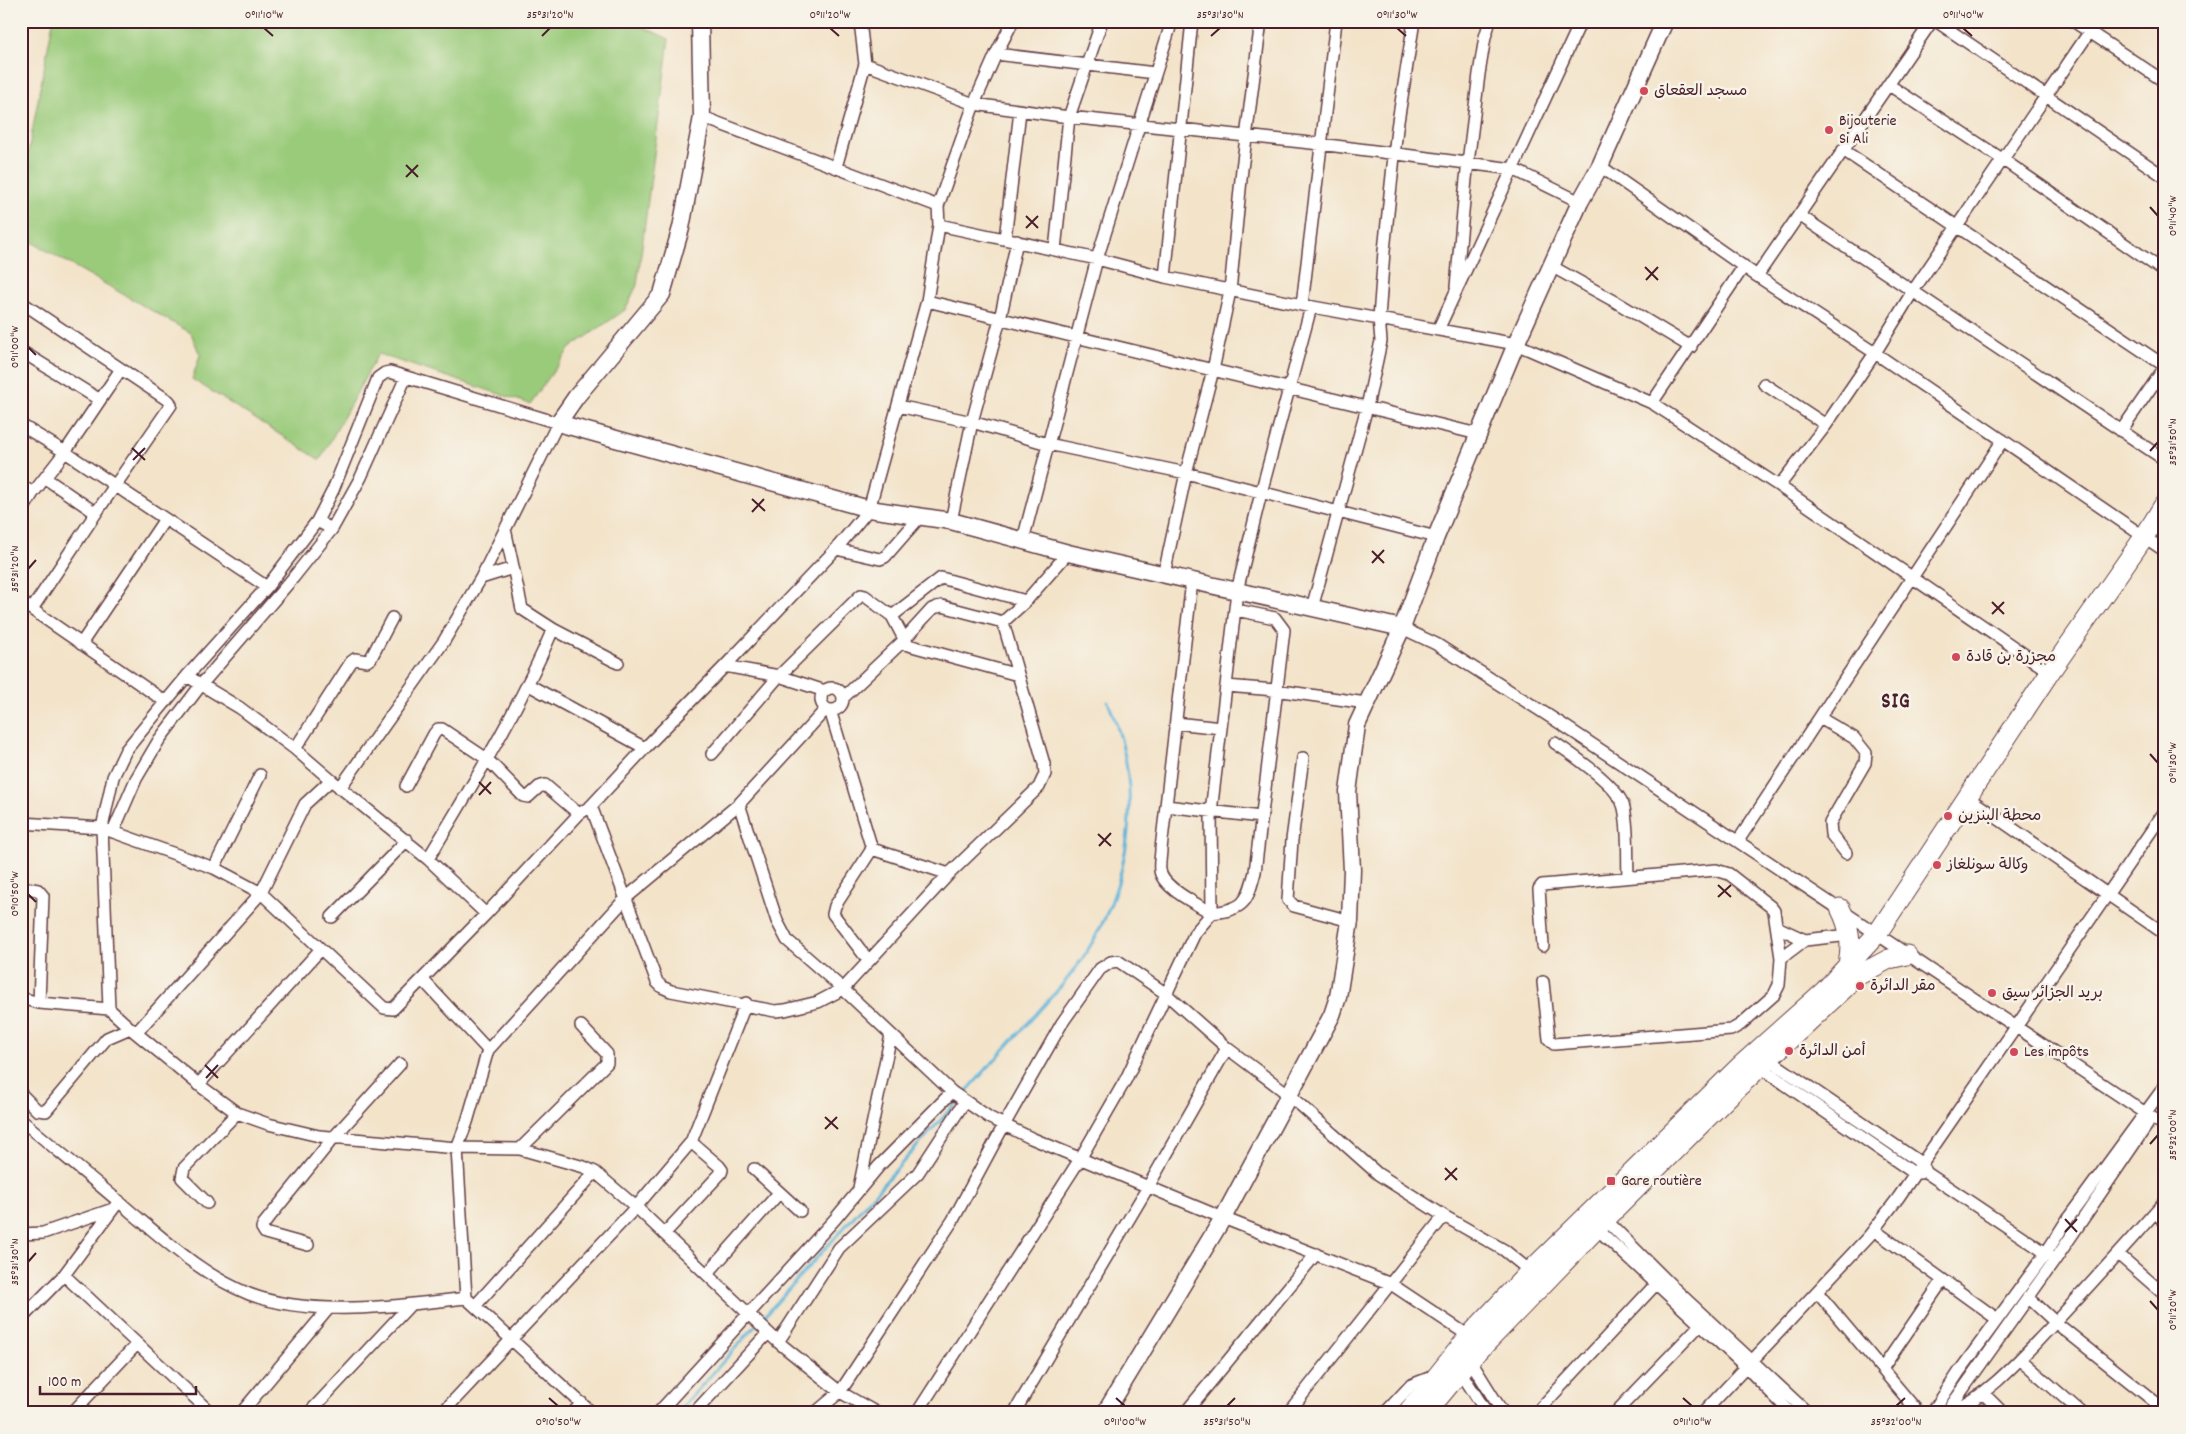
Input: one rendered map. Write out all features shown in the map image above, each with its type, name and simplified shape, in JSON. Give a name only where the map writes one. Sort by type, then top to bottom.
[{"type":"main road","points":[[1408,1413],[1469,1336],[1530,1271],[1595,1218],[1820,1013],[1877,934],[2050,672],[2144,537],[2165,503]]},
{"type":"main road","points":[[1840,908],[1850,935],[1852,970]]},
{"type":"main road","points":[[1426,1413],[1465,1365],[1595,1218],[1729,1077],[1815,999],[1852,970],[1907,955]]},
{"type":"street","points":[[107,1038],[133,1031],[261,893],[305,804],[335,784],[444,641],[481,578],[558,423],[662,294],[681,228],[702,117],[700,21]]},
{"type":"street","points":[[836,167],[865,64],[860,21]]},
{"type":"street","points":[[21,823],[102,828],[214,868],[261,893],[384,1008],[388,1010],[393,1009],[486,914],[579,814],[592,806],[836,548],[869,509],[927,301],[939,225],[938,206],[974,104],[1013,21]]},
{"type":"street","points":[[1055,250],[1069,117],[1102,21]]},
{"type":"street","points":[[1165,277],[1192,21]]},
{"type":"street","points":[[1164,574],[1186,473],[1230,291],[1246,136],[1261,21]]},
{"type":"street","points":[[917,1413],[1080,1159],[1126,1079],[1195,933],[1212,913],[1211,812],[1238,591],[1261,493],[1289,388],[1307,306],[1320,144],[1336,21]]},
{"type":"street","points":[[1312,608],[1367,407],[1381,342],[1379,318],[1384,250],[1409,46],[1414,21]]},
{"type":"street","points":[[1455,296],[1479,74],[1485,37],[1490,21]]},
{"type":"street","points":[[1438,330],[1580,21]]},
{"type":"street","points":[[1106,1413],[1223,1218],[1332,1015],[1338,997],[1350,921],[1352,870],[1348,792],[1357,725],[1402,628],[1436,537],[1516,344],[1580,202],[1600,166],[1665,21]]},
{"type":"street","points":[[1757,276],[1934,21],[2165,177]]},
{"type":"street","points":[[2073,21],[2165,82]]},
{"type":"street","points":[[1778,486],[1826,425],[1875,353],[1957,225],[2097,21]]},
{"type":"street","points":[[1024,540],[1097,260],[1141,124],[1168,22]]},
{"type":"street","points":[[996,54],[1155,73]]},
{"type":"street","points":[[865,64],[974,104],[1069,117],[1320,144],[1513,169],[1580,202]]},
{"type":"street","points":[[1889,85],[2002,159],[2165,272]]},
{"type":"street","points":[[1005,239],[1020,111]]},
{"type":"street","points":[[702,117],[938,206]]},
{"type":"street","points":[[1843,150],[1957,225],[2165,367],[2121,431]]},
{"type":"street","points":[[1600,166],[1757,276],[1875,353],[2165,551]]},
{"type":"street","points":[[1800,216],[2165,460]]},
{"type":"street","points":[[939,225],[1017,241],[1230,291],[1516,344],[1652,403],[1778,486],[2050,672]]},
{"type":"street","points":[[951,521],[972,422],[1000,319],[1017,241]]},
{"type":"street","points":[[1551,266],[1691,347]]},
{"type":"street","points":[[1652,403],[1744,266]]},
{"type":"street","points":[[927,301],[1478,434]]},
{"type":"street","points":[[21,302],[171,405],[96,512],[32,609]]},
{"type":"street","points":[[21,351],[100,400]]},
{"type":"street","points":[[21,513],[33,493],[65,452],[121,369]]},
{"type":"street","points":[[21,1094],[37,1110],[46,1111],[107,1038],[112,1011],[102,828],[113,777],[126,750],[187,676],[266,587],[318,521],[333,490],[378,378],[390,372],[558,423],[869,509],[919,518],[951,521],[1068,553],[1402,628],[1436,644],[1466,663],[1840,908],[1907,955],[2165,1126]]},
{"type":"street","points":[[113,832],[140,771],[159,740],[201,685],[294,578],[332,529],[361,477],[406,377]]},
{"type":"street","points":[[1764,384],[1826,425]]},
{"type":"street","points":[[898,406],[972,422],[1048,444],[1186,473],[1436,537]]},
{"type":"street","points":[[21,425],[165,518],[266,587]]},
{"type":"street","points":[[1738,841],[2003,440]]},
{"type":"street","points":[[45,478],[96,512]]},
{"type":"street","points":[[21,485],[33,493]]},
{"type":"street","points":[[81,644],[165,518]]},
{"type":"street","points":[[836,548],[880,559],[885,557],[919,518]]},
{"type":"street","points":[[318,521],[332,529]]},
{"type":"street","points":[[505,529],[522,609],[553,629],[618,663]]},
{"type":"street","points":[[1003,622],[1026,601],[1068,553]]},
{"type":"street","points":[[481,578],[513,568]]},
{"type":"street","points":[[892,616],[941,578],[1026,601]]},
{"type":"street","points":[[1192,580],[1160,870],[1165,882],[1212,913],[1233,910],[1249,897],[1255,872],[1284,630],[1275,618],[1236,610]]},
{"type":"street","points":[[712,754],[779,676],[861,595],[892,616],[903,641],[1018,675]]},
{"type":"street","points":[[21,602],[166,702]]},
{"type":"street","points":[[842,698],[937,606],[1003,622]]},
{"type":"street","points":[[295,749],[351,662],[355,659],[367,661],[372,658],[392,618]]},
{"type":"street","points":[[592,806],[658,982],[662,986],[672,991],[775,1010],[784,1010],[818,1002],[843,989],[948,874],[1040,787],[1043,780],[1044,764],[1003,622]]},
{"type":"street","points":[[428,858],[487,758],[527,684],[553,629]]},
{"type":"street","points":[[592,1413],[466,1298],[457,1148],[467,1122],[488,1050],[627,897],[740,804],[828,710],[840,707],[841,693],[834,688],[825,691],[779,676],[725,666]]},
{"type":"street","points":[[187,676],[240,708],[295,749],[335,784],[408,840],[486,914]]},
{"type":"street","points":[[527,684],[645,748]]},
{"type":"street","points":[[1226,686],[1276,690],[1366,703]]},
{"type":"street","points":[[825,691],[821,700],[828,710],[872,848],[833,914],[868,960]]},
{"type":"street","points":[[1820,718],[1854,738],[1866,753],[1865,763],[1830,823],[1831,834],[1846,853]]},
{"type":"street","points":[[1176,723],[1221,728]]},
{"type":"street","points":[[406,786],[438,729],[442,729],[487,758],[523,796],[528,797],[539,787],[545,785],[579,814]]},
{"type":"street","points":[[1555,743],[1582,763],[1621,799],[1626,820],[1628,877]]},
{"type":"street","points":[[1303,758],[1292,840],[1288,900],[1294,906],[1350,921]]},
{"type":"street","points":[[214,868],[260,775]]},
{"type":"street","points":[[1967,797],[2165,934]]},
{"type":"street","points":[[740,804],[780,930],[787,940],[843,989],[952,1092],[1004,1125],[1080,1159],[1391,1284],[1469,1336]]},
{"type":"street","points":[[1166,806],[1261,817]]},
{"type":"street","points":[[1703,1413],[1750,1365],[1874,1230],[1914,1173],[1924,1168],[2016,1028],[2165,811]]},
{"type":"street","points":[[2154,826],[2165,834]]},
{"type":"street","points":[[332,917],[408,840]]},
{"type":"street","points":[[872,848],[948,874]]},
{"type":"street","points":[[1543,946],[1539,889],[1541,886],[1716,870],[1727,872],[1771,907],[1777,928],[1781,958],[1777,990],[1740,1025],[1731,1030],[1554,1044],[1549,1039],[1543,982]]},
{"type":"street","points":[[21,887],[38,890],[43,896],[39,1003]]},
{"type":"street","points":[[1777,928],[1804,940],[1850,935]]},
{"type":"street","points":[[1781,958],[1804,940]]},
{"type":"street","points":[[198,1085],[320,950]]},
{"type":"street","points":[[816,1413],[840,1392],[953,1220],[1062,1023],[1100,969],[1111,962],[1118,961],[1165,993],[1227,1048],[1288,1094],[1378,1174],[1444,1216],[1504,1250],[1530,1271]]},
{"type":"street","points":[[423,980],[488,1050]]},
{"type":"street","points":[[21,998],[39,1003],[112,1011],[198,1085],[237,1113],[268,1124],[334,1137],[457,1148],[520,1148],[584,1166],[596,1172],[636,1207],[778,1342],[840,1392],[877,1413]]},
{"type":"street","points":[[442,1413],[636,1207],[691,1142],[746,1004]]},
{"type":"street","points":[[520,1148],[607,1063],[607,1054],[581,1026]]},
{"type":"street","points":[[859,1190],[891,1035]]},
{"type":"street","points":[[1014,1413],[1148,1187],[1227,1048]]},
{"type":"street","points":[[1764,1063],[1859,1129],[1924,1168],[2050,1256]]},
{"type":"street","points":[[308,1246],[265,1232],[262,1228],[334,1137],[400,1064]]},
{"type":"street","points":[[1946,1413],[2028,1297],[2069,1216],[2138,1120],[2146,1113],[2165,1086]]},
{"type":"street","points":[[658,1413],[835,1220],[879,1166],[952,1092]]},
{"type":"street","points":[[778,1342],[839,1248],[918,1173],[965,1101]]},
{"type":"street","points":[[207,1203],[182,1178],[181,1174],[184,1168],[237,1113]]},
{"type":"street","points":[[21,1120],[116,1205],[180,1253],[225,1283],[250,1294],[280,1302],[329,1308],[410,1305],[466,1298]]},
{"type":"street","points":[[1859,1129],[1914,1173]]},
{"type":"street","points":[[664,1234],[722,1170],[691,1142]]},
{"type":"street","points":[[754,1169],[800,1211]]},
{"type":"street","points":[[475,1306],[596,1172]]},
{"type":"street","points":[[707,1274],[779,1193]]},
{"type":"street","points":[[1950,1413],[1967,1405],[1983,1393],[2020,1359],[2165,1201]]},
{"type":"street","points":[[21,1234],[43,1233],[116,1205]]},
{"type":"street","points":[[21,1319],[64,1275],[116,1205]]},
{"type":"street","points":[[2155,1212],[2165,1222]]},
{"type":"street","points":[[1288,1413],[1444,1216]]},
{"type":"street","points":[[1595,1218],[1656,1284],[1700,1325],[1808,1413]]},
{"type":"street","points":[[1595,1218],[1675,1289],[1750,1365],[1791,1413]]},
{"type":"street","points":[[1874,1230],[1997,1319]]},
{"type":"street","points":[[1185,1413],[1316,1254]]},
{"type":"street","points":[[2118,1254],[2165,1295]]},
{"type":"street","points":[[1932,1413],[1997,1319],[2050,1256]]},
{"type":"street","points":[[64,1275],[211,1413]]},
{"type":"street","points":[[1882,1369],[1943,1280]]},
{"type":"street","points":[[1536,1413],[1656,1284]]},
{"type":"street","points":[[1818,1292],[1919,1413]]},
{"type":"street","points":[[2028,1297],[2055,1322],[2165,1410]]},
{"type":"street","points":[[308,1413],[410,1305]]},
{"type":"street","points":[[240,1413],[329,1308]]},
{"type":"street","points":[[1615,1413],[1700,1325]]},
{"type":"street","points":[[694,1413],[768,1333]]},
{"type":"street","points":[[72,1413],[137,1344]]},
{"type":"street","points":[[2020,1359],[2082,1413]]},
{"type":"street","points":[[1465,1365],[1487,1413]]},
{"type":"street","points":[[1465,1365],[1503,1413]]},
{"type":"street","points":[[1384,1413],[1412,1384],[1438,1374]]},
{"type":"street","points":[[1983,1393],[2003,1413]]},
{"type":"street","points":[[573,1413],[582,1403]]},
{"type":"green space","points":[[53,21],[630,21],[669,39],[637,285],[625,310],[570,348],[530,404],[378,354],[320,460],[192,379],[200,355],[191,333],[21,236],[21,190]]},
{"type":"waterway","points":[[760,1321],[1064,983],[1086,952],[1104,919],[1117,885],[1126,849],[1129,812],[1128,775],[1121,738],[1108,702]]},
{"type":"waterway","points":[[677,1413],[756,1325]]},
{"type":"place","name":"مسجد العقعاق","points":[[1644,91]]},
{"type":"place","name":"Bijouterie Si Ali","points":[[1829,130]]},
{"type":"place","name":"مجزرة بن قادة","points":[[1956,657]]},
{"type":"place","name":"محطة البنزين","points":[[1948,816]]},
{"type":"place","name":"وكالة سونلغاز","points":[[1937,865]]},
{"type":"place","name":"مقر الدائرة","points":[[1860,986]]},
{"type":"place","name":"بريد الجزائر سيق","points":[[1992,993]]},
{"type":"place","name":"أمن الدائرة","points":[[1789,1051]]},
{"type":"place","name":"Les impôts","points":[[2014,1052]]},
{"type":"place","name":"Gare routière","points":[[1611,1181]]},
{"type":"district","name":"SIG","points":[[1896,703]]}]
